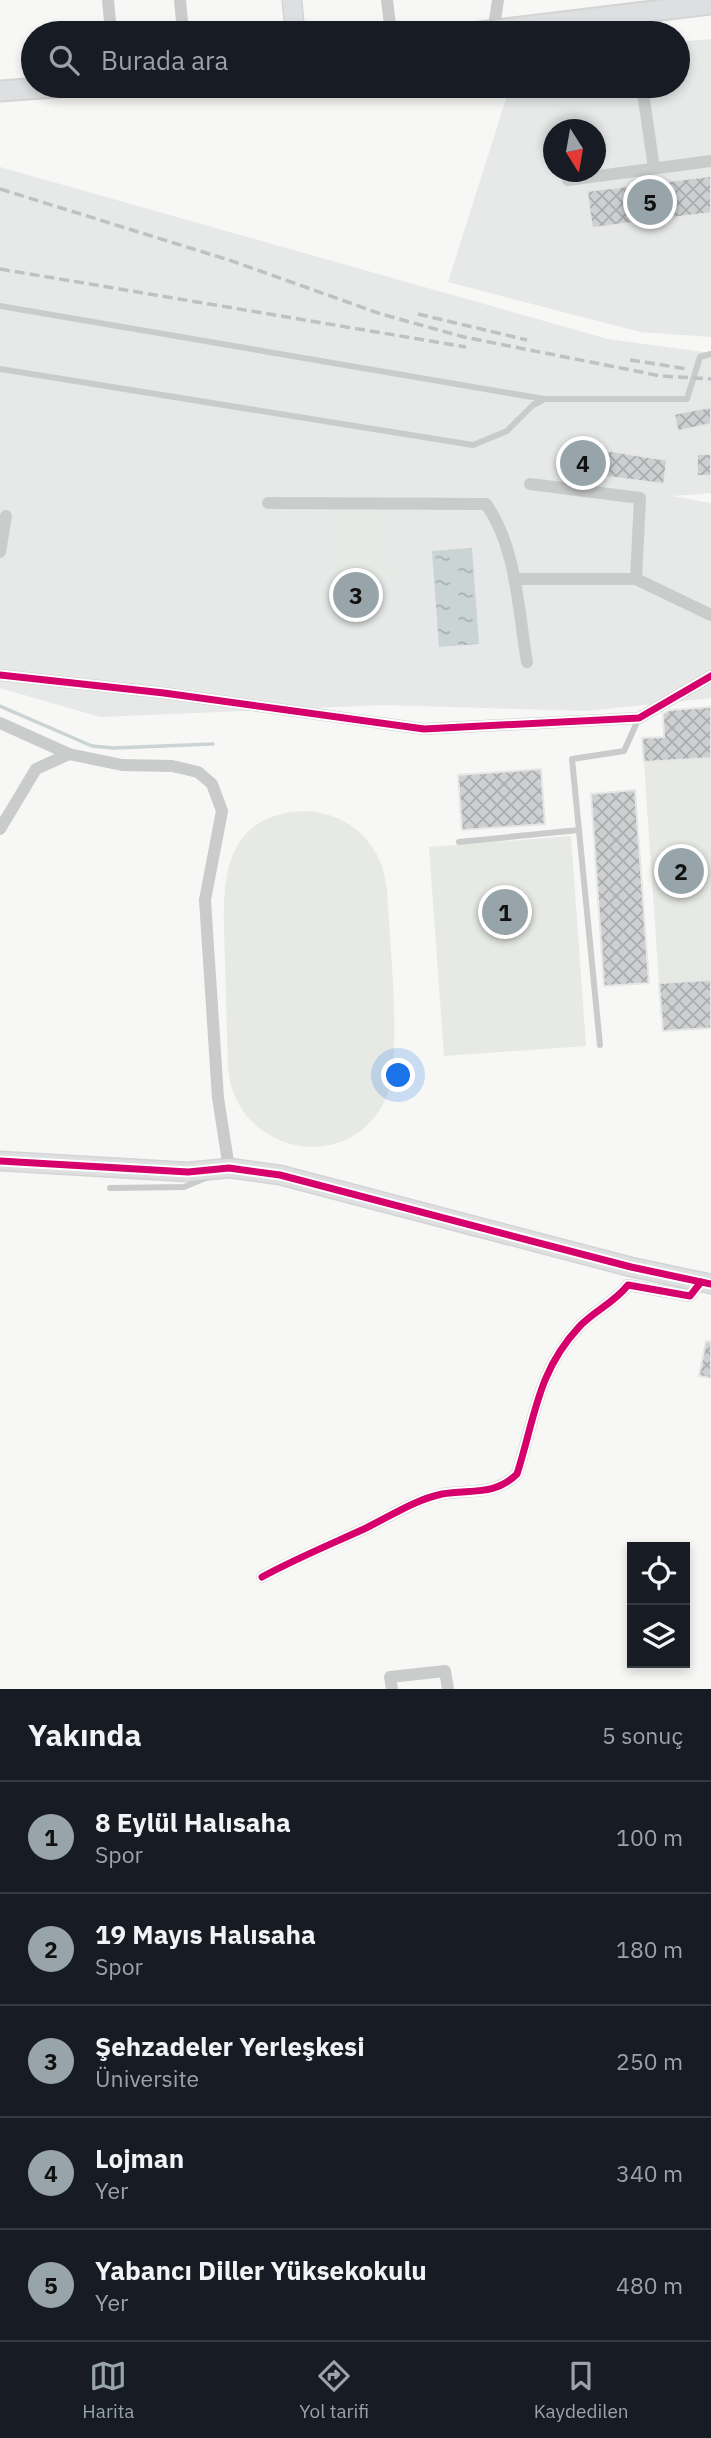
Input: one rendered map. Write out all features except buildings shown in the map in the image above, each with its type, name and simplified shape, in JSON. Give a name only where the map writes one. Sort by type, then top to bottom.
[{"type":"main road","points":[[579,21],[711,4]]},
{"type":"main road","points":[[679,21],[711,16]]},
{"type":"main road","points":[[0,80],[21,79]]},
{"type":"main road","points":[[0,91],[21,89]]},
{"type":"street","points":[[108,0],[110,21]]},
{"type":"street","points":[[180,0],[182,21]]},
{"type":"street","points":[[292,0],[294,21]]},
{"type":"street","points":[[387,0],[390,21]]},
{"type":"street","points":[[495,21],[498,0]]},
{"type":"street","points":[[644,98],[654,168]]},
{"type":"street","points":[[606,175],[711,161]]},
{"type":"street","points":[[530,484],[639,498],[636,579]]},
{"type":"street","points":[[268,503],[486,504],[501,525],[514,579],[527,662]]},
{"type":"street","points":[[0,552],[6,516]]},
{"type":"street","points":[[514,579],[636,579],[711,615]]},
{"type":"street","points":[[0,675],[424,729],[639,718],[711,676]]},
{"type":"street","points":[[0,723],[69,754],[122,765],[172,766],[198,772],[212,784],[222,811],[205,900],[218,1098],[229,1168]]},
{"type":"street","points":[[0,829],[36,769],[69,754]]},
{"type":"street","points":[[0,1161],[188,1172],[229,1168],[280,1175],[619,1264],[706,1283]]},
{"type":"street","points":[[262,1577],[307,1552],[412,1504],[443,1494],[492,1490],[507,1484],[517,1474],[541,1385],[553,1360],[581,1325],[616,1300],[628,1284],[690,1296],[706,1283]]},
{"type":"street","points":[[392,1689],[390,1677],[445,1671],[448,1689]]},
{"type":"lane","points":[[0,306],[544,399],[687,399],[700,357],[711,354]]},
{"type":"lane","points":[[0,369],[473,446],[507,431],[533,405],[544,399]]},
{"type":"lane","points":[[600,1045],[572,759],[624,751],[639,718]]},
{"type":"lane","points":[[459,842],[579,830]]},
{"type":"lane","points":[[110,1188],[184,1187],[229,1168]]},
{"type":"shaded area","points":[[711,39],[711,337],[640,332],[448,282],[506,98],[690,98],[690,41]]},
{"type":"shaded area","points":[[0,167],[608,339],[711,353],[711,493],[672,496],[711,503],[711,698],[587,711],[383,705],[100,717],[0,688]]},
{"type":"shaded area","points":[[384,506],[391,577],[339,582],[332,511]]},
{"type":"shaded area","points":[[711,758],[711,980],[659,983],[644,762]]},
{"type":"shaded area","points":[[307,811],[323,813],[351,825],[372,846],[379,859],[387,890],[394,998],[394,1057],[386,1098],[369,1123],[347,1139],[322,1146],[296,1145],[272,1137],[251,1121],[236,1098],[228,1069],[224,910],[230,862],[240,842],[255,826],[277,815]]},
{"type":"shaded area","points":[[571,836],[586,1046],[444,1056],[429,847]]},
{"type":"water","points":[[472,548],[479,644],[439,647],[432,551]]},
{"type":"waterway","points":[[0,706],[92,746],[113,748],[213,744]]},
{"type":"railway","points":[[0,189],[232,261],[381,314],[464,337],[661,376],[711,379]]},
{"type":"railway","points":[[0,269],[466,347]]},
{"type":"railway","points":[[418,314],[527,340]]},
{"type":"railway","points":[[630,360],[688,369]]},
{"type":"cycle path","points":[[0,675],[164,693],[424,729],[639,718],[711,676]]},
{"type":"cycle path","points":[[0,1161],[188,1172],[229,1168],[280,1175],[631,1267],[711,1284]]},
{"type":"cycle path","points":[[262,1577],[422,1500],[442,1494],[491,1489],[509,1481],[517,1474],[539,1396],[554,1361],[579,1327],[628,1285],[690,1296],[701,1282]]},
{"type":"place","name":"Yabancı Diller Yüksekokulu","points":[[650,202]]},
{"type":"place","name":"Lojman","points":[[583,463]]},
{"type":"place","name":"Şehzadeler Yerleşkesi","points":[[356,595]]},
{"type":"place","name":"19 Mayıs Halısaha","points":[[681,871]]},
{"type":"place","name":"8 Eylül Halısaha","points":[[505,912]]}]
